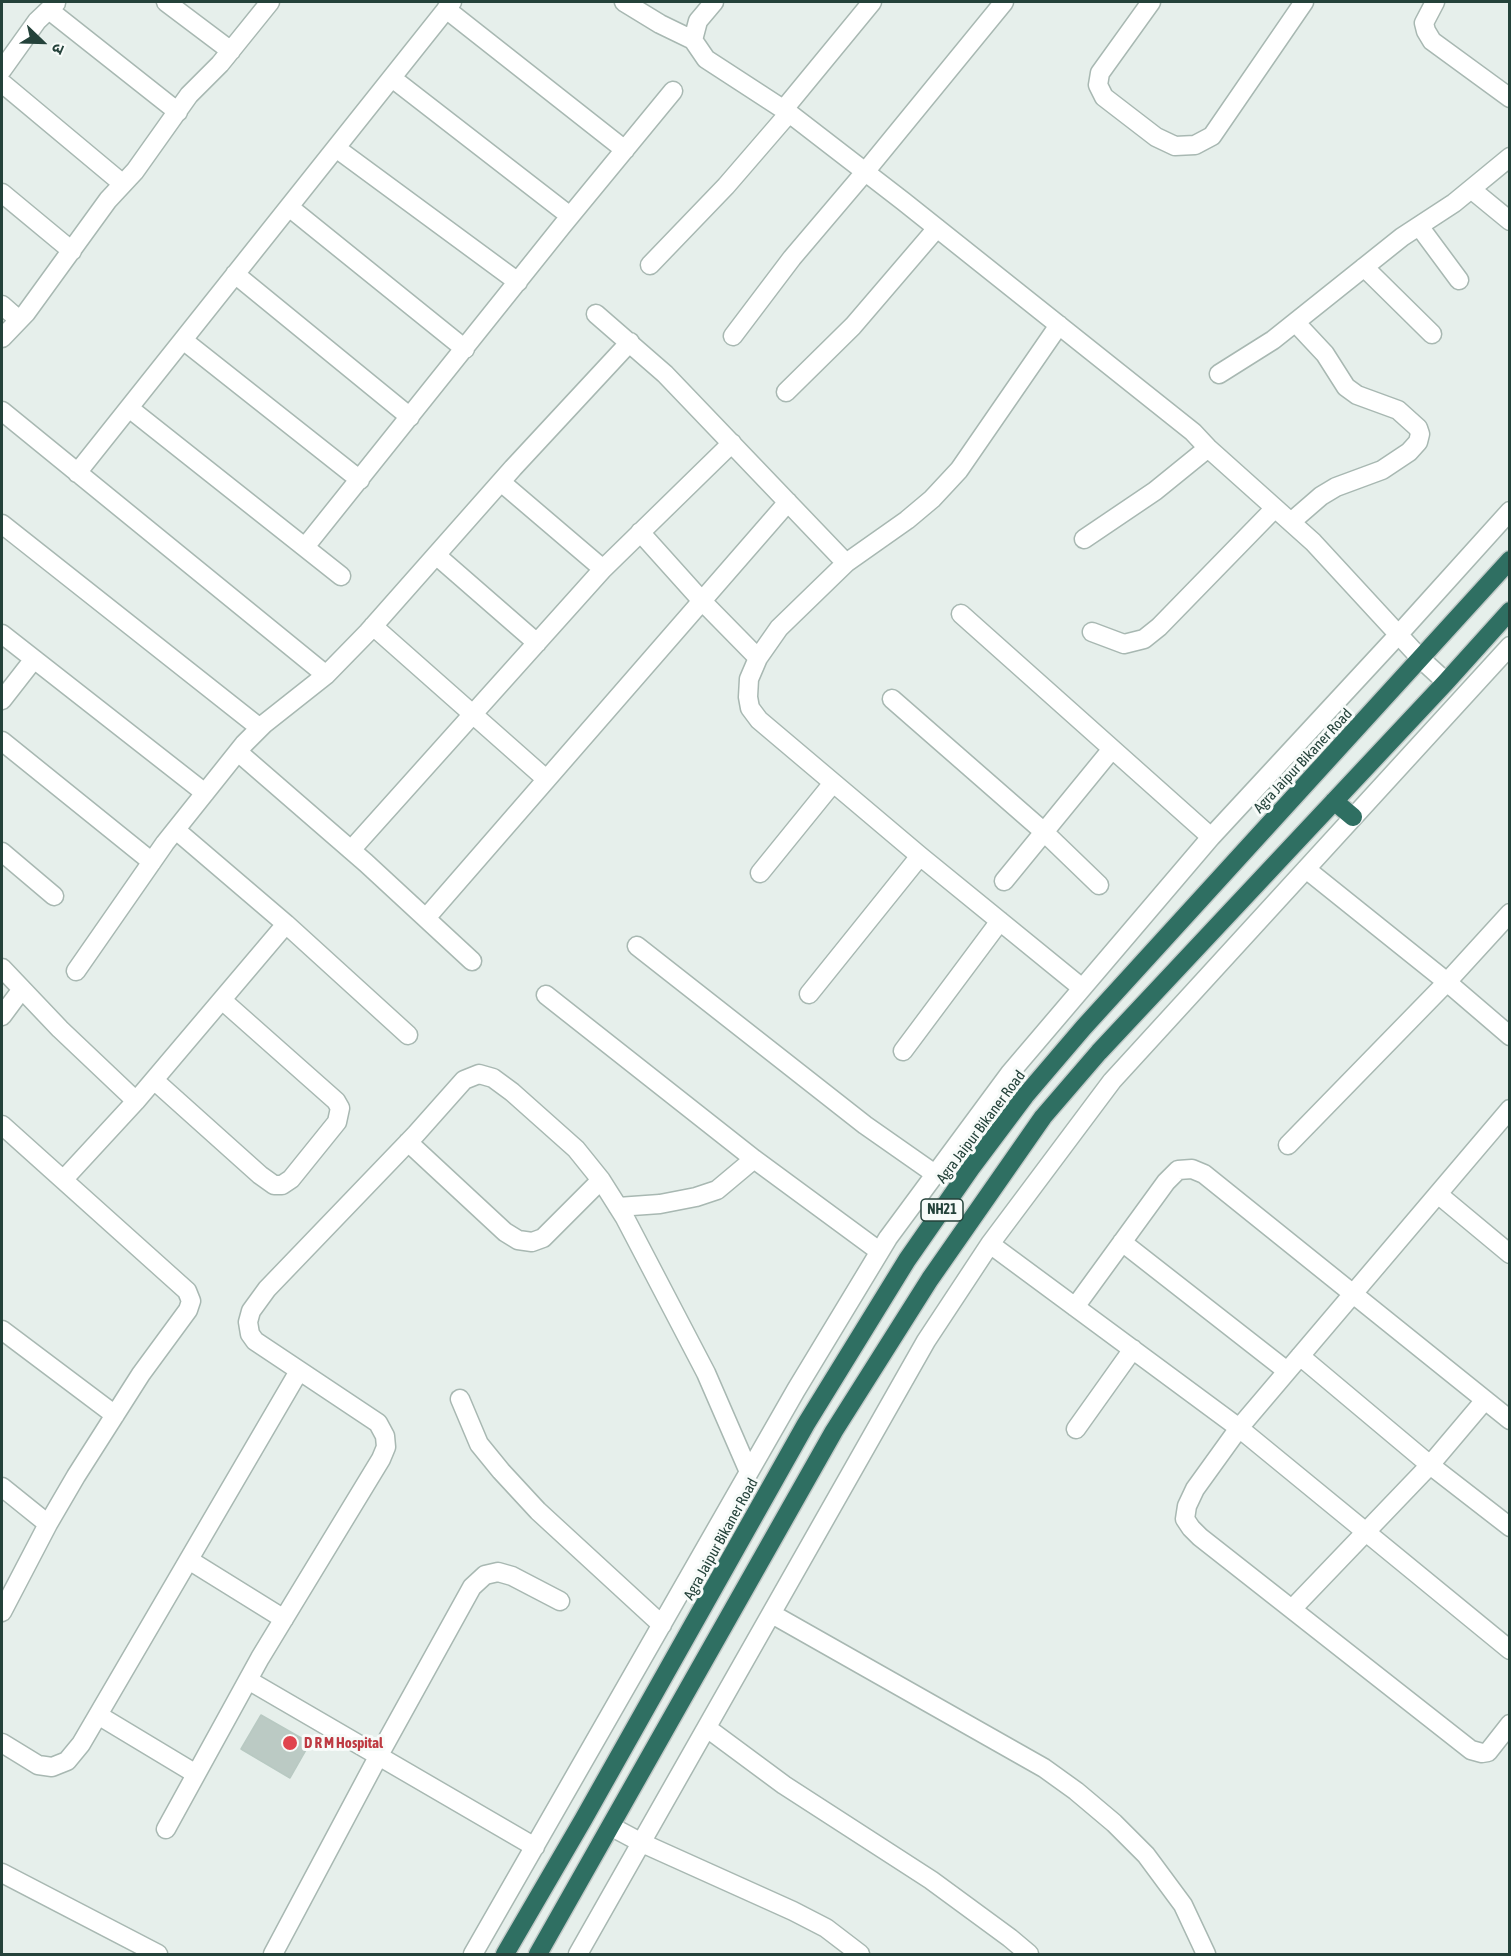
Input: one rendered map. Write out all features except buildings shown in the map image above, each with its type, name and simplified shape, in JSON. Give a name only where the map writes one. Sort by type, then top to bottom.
[{"type":"highway","name":"Agra Jaipur Bikaner Road","points":[[505,1954],[806,1424],[907,1260],[971,1168],[1025,1096],[1084,1027],[1509,560]]},
{"type":"highway","name":"NH21","points":[[538,1954],[612,1827],[834,1431],[930,1279],[1043,1117],[1099,1052],[1446,682],[1509,611]]},
{"type":"highway","points":[[1334,801],[1353,817]]},
{"type":"street","points":[[166,2],[231,51]]},
{"type":"street","points":[[2,338],[19,320],[72,251],[108,200],[141,162],[189,95],[231,51],[270,2]]},
{"type":"street","points":[[624,2],[660,24],[693,40],[706,59],[786,111],[866,172],[1193,432],[1313,542],[1421,659],[1446,682]]},
{"type":"street","points":[[693,40],[698,21],[714,2]]},
{"type":"street","points":[[650,265],[726,186],[872,2]]},
{"type":"street","points":[[733,336],[792,258],[866,172],[1004,2]]},
{"type":"street","points":[[1151,2],[1100,74],[1098,85],[1104,96],[1156,137],[1176,146],[1195,146],[1212,136],[1305,2]]},
{"type":"street","points":[[1435,2],[1424,23],[1432,41],[1509,98]]},
{"type":"street","points":[[78,474],[449,5],[625,150]]},
{"type":"street","points":[[2,70],[37,21],[53,6],[178,112]]},
{"type":"street","points":[[392,78],[570,216]]},
{"type":"street","points":[[2,83],[123,184]]},
{"type":"street","points":[[305,547],[570,216],[673,92]]},
{"type":"street","points":[[336,148],[518,282]]},
{"type":"street","points":[[1219,374],[1296,323],[1364,267],[1471,189],[1509,157]]},
{"type":"street","points":[[1471,189],[1509,221]]},
{"type":"street","points":[[2,193],[72,251]]},
{"type":"street","points":[[289,207],[465,350]]},
{"type":"street","points":[[1419,226],[1459,280]]},
{"type":"street","points":[[786,392],[853,326],[937,228]]},
{"type":"street","points":[[1364,267],[1432,334]]},
{"type":"street","points":[[235,274],[410,417]]},
{"type":"street","points":[[2,305],[19,320]]},
{"type":"street","points":[[596,314],[665,374],[846,563]]},
{"type":"street","points":[[1291,522],[1336,487],[1382,470],[1409,452],[1418,442],[1420,434],[1418,428],[1398,411],[1357,395],[1346,387],[1325,354],[1296,323]]},
{"type":"street","points":[[1059,325],[959,470],[932,499],[907,520],[846,563],[779,628],[758,658],[749,679],[748,697],[750,708],[759,720],[920,856],[1082,988]]},
{"type":"street","points":[[183,340],[360,480]]},
{"type":"street","points":[[76,971],[152,862],[238,752],[260,729],[326,675],[373,626],[630,342]]},
{"type":"street","points":[[129,408],[341,576]]},
{"type":"street","points":[[2,411],[326,675]]},
{"type":"street","points":[[351,850],[603,569],[732,443]]},
{"type":"street","points":[[1084,539],[1146,498],[1208,448]]},
{"type":"street","points":[[501,482],[603,569]]},
{"type":"street","points":[[426,918],[788,502]]},
{"type":"street","points":[[1092,632],[1124,644],[1144,639],[1159,627],[1275,507]]},
{"type":"street","points":[[473,1954],[749,1472],[879,1251],[1010,1073],[1082,988],[1211,837],[1509,511]]},
{"type":"street","points":[[2,524],[260,729]]},
{"type":"street","points":[[640,531],[702,601],[758,658]]},
{"type":"street","points":[[436,555],[537,643]]},
{"type":"street","points":[[961,614],[1211,837]]},
{"type":"street","points":[[373,626],[546,779]]},
{"type":"street","points":[[2,634],[205,793]]},
{"type":"street","points":[[578,1954],[926,1341],[990,1244],[1112,1081],[1509,646]]},
{"type":"street","points":[[2,700],[34,659]]},
{"type":"street","points":[[892,699],[1043,831],[1099,885]]},
{"type":"street","points":[[2,741],[152,862]]},
{"type":"street","points":[[1004,881],[1112,748]]},
{"type":"street","points":[[238,752],[351,850],[472,961]]},
{"type":"street","points":[[759,873],[833,783]]},
{"type":"street","points":[[176,830],[286,924],[408,1035]]},
{"type":"street","points":[[2,852],[54,896]]},
{"type":"street","points":[[809,994],[920,856]]},
{"type":"street","points":[[1306,869],[1447,982],[1509,1036]]},
{"type":"street","points":[[1288,1145],[1447,982],[1509,913]]},
{"type":"street","points":[[903,1051],[1000,921]]},
{"type":"street","points":[[64,1179],[136,1101],[286,924]]},
{"type":"street","points":[[637,946],[865,1125],[935,1174]]},
{"type":"street","points":[[2,968],[60,1029],[136,1101]]},
{"type":"street","points":[[2,1016],[22,989]]},
{"type":"street","points":[[546,995],[754,1159],[879,1251]]},
{"type":"street","points":[[154,1080],[260,1175],[274,1185],[282,1185],[291,1179],[337,1122],[340,1108],[336,1101],[222,1000]]},
{"type":"street","points":[[166,1829],[248,1680],[381,1459],[386,1447],[385,1436],[378,1423],[255,1341],[250,1334],[248,1322],[251,1311],[267,1289],[464,1080],[479,1074],[493,1078],[576,1149],[602,1180],[706,1372],[749,1472]]},
{"type":"street","points":[[1509,1109],[1239,1428],[1195,1489],[1187,1506],[1185,1519],[1200,1537],[1471,1749],[1482,1753],[1488,1752],[1509,1725]]},
{"type":"street","points":[[2,1125],[187,1291],[191,1301],[188,1310],[141,1374],[48,1524],[2,1612]]},
{"type":"street","points":[[408,1142],[505,1232],[518,1240],[532,1242],[543,1238],[602,1180]]},
{"type":"street","points":[[618,1207],[696,1197],[717,1190],[754,1159]]},
{"type":"street","points":[[1075,1306],[1166,1182],[1178,1170],[1192,1169],[1204,1174],[1509,1420]]},
{"type":"street","points":[[1439,1194],[1509,1254]]},
{"type":"street","points":[[1122,1242],[1287,1371]]},
{"type":"street","points":[[990,1244],[1239,1428],[1509,1650]]},
{"type":"street","points":[[2,1330],[115,1415]]},
{"type":"street","points":[[1076,1429],[1133,1349]]},
{"type":"street","points":[[1300,1356],[1430,1465],[1509,1527]]},
{"type":"street","points":[[2,1743],[38,1765],[52,1767],[67,1761],[81,1744],[299,1371]]},
{"type":"street","points":[[460,1399],[479,1444],[501,1471],[538,1511],[662,1625]]},
{"type":"street","points":[[1292,1609],[1430,1465],[1485,1400]]},
{"type":"street","points":[[2,1487],[48,1524]]},
{"type":"street","points":[[189,1560],[284,1619]]},
{"type":"street","points":[[273,1954],[378,1755],[472,1587],[485,1575],[498,1572],[512,1576],[560,1601]]},
{"type":"street","points":[[772,1614],[1044,1768],[1076,1791],[1114,1823],[1146,1855],[1183,1905],[1206,1954]]},
{"type":"street","points":[[248,1680],[535,1847]]},
{"type":"street","points":[[98,1715],[196,1774]]},
{"type":"street","points":[[707,1728],[784,1785],[931,1880],[1029,1954]]},
{"type":"street","points":[[612,1827],[642,1843],[793,1911],[826,1928],[860,1954]]},
{"type":"street","points":[[2,1873],[158,1954]]},
{"type":"place","name":"D R M Hospital","points":[[290,1743]]}]
